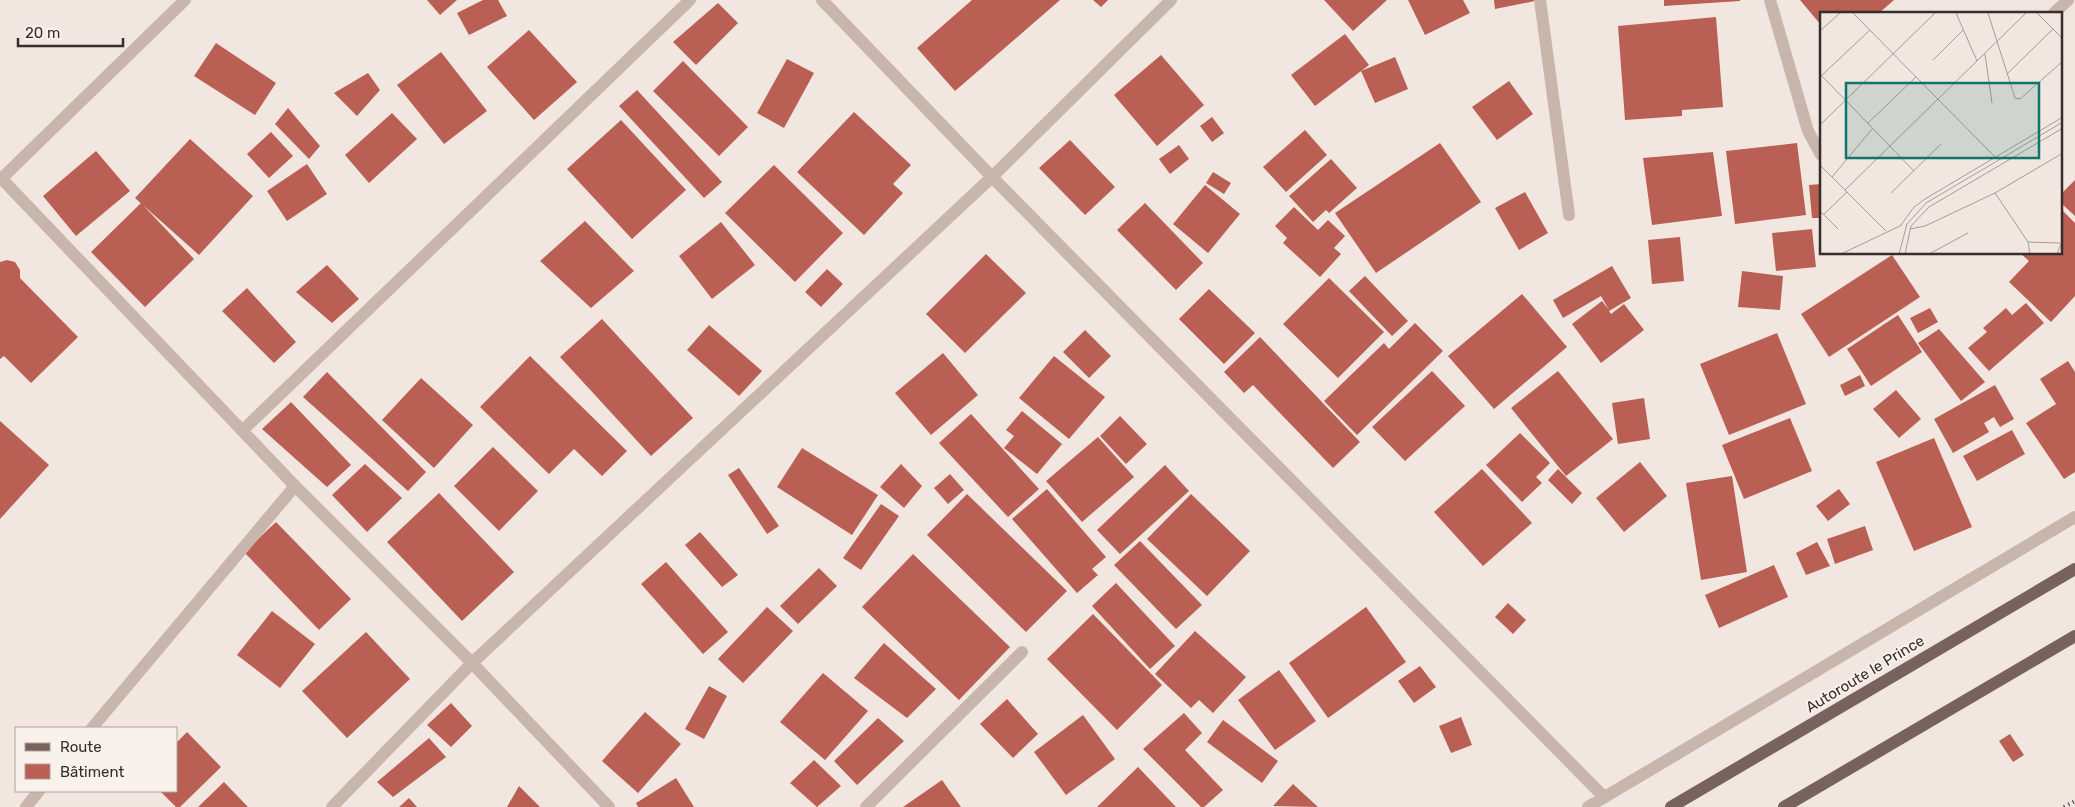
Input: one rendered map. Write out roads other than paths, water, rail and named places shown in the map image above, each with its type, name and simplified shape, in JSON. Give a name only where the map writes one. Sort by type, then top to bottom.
[{"type":"main road","name":"Autoroute le Prince","points":[[1671,807],[2075,569]]},
{"type":"main road","points":[[1784,807],[2075,636]]},
{"type":"street","points":[[185,0],[1,178],[295,486],[472,663],[609,807]]},
{"type":"street","points":[[242,430],[690,0]]},
{"type":"street","points":[[822,0],[992,177],[1604,797]]},
{"type":"street","points":[[332,807],[472,663],[992,177],[1172,0]]},
{"type":"street","points":[[1540,0],[1569,216]]},
{"type":"street","points":[[1770,0],[1808,131],[1820,153]]},
{"type":"street","points":[[2055,12],[2068,0]]},
{"type":"street","points":[[93,727],[295,486]]},
{"type":"street","points":[[1588,807],[2075,517]]},
{"type":"street","points":[[866,807],[1022,652]]},
{"type":"street","points":[[26,807],[38,792]]},
{"type":"railway","points":[[2064,807],[2075,801]]}]
